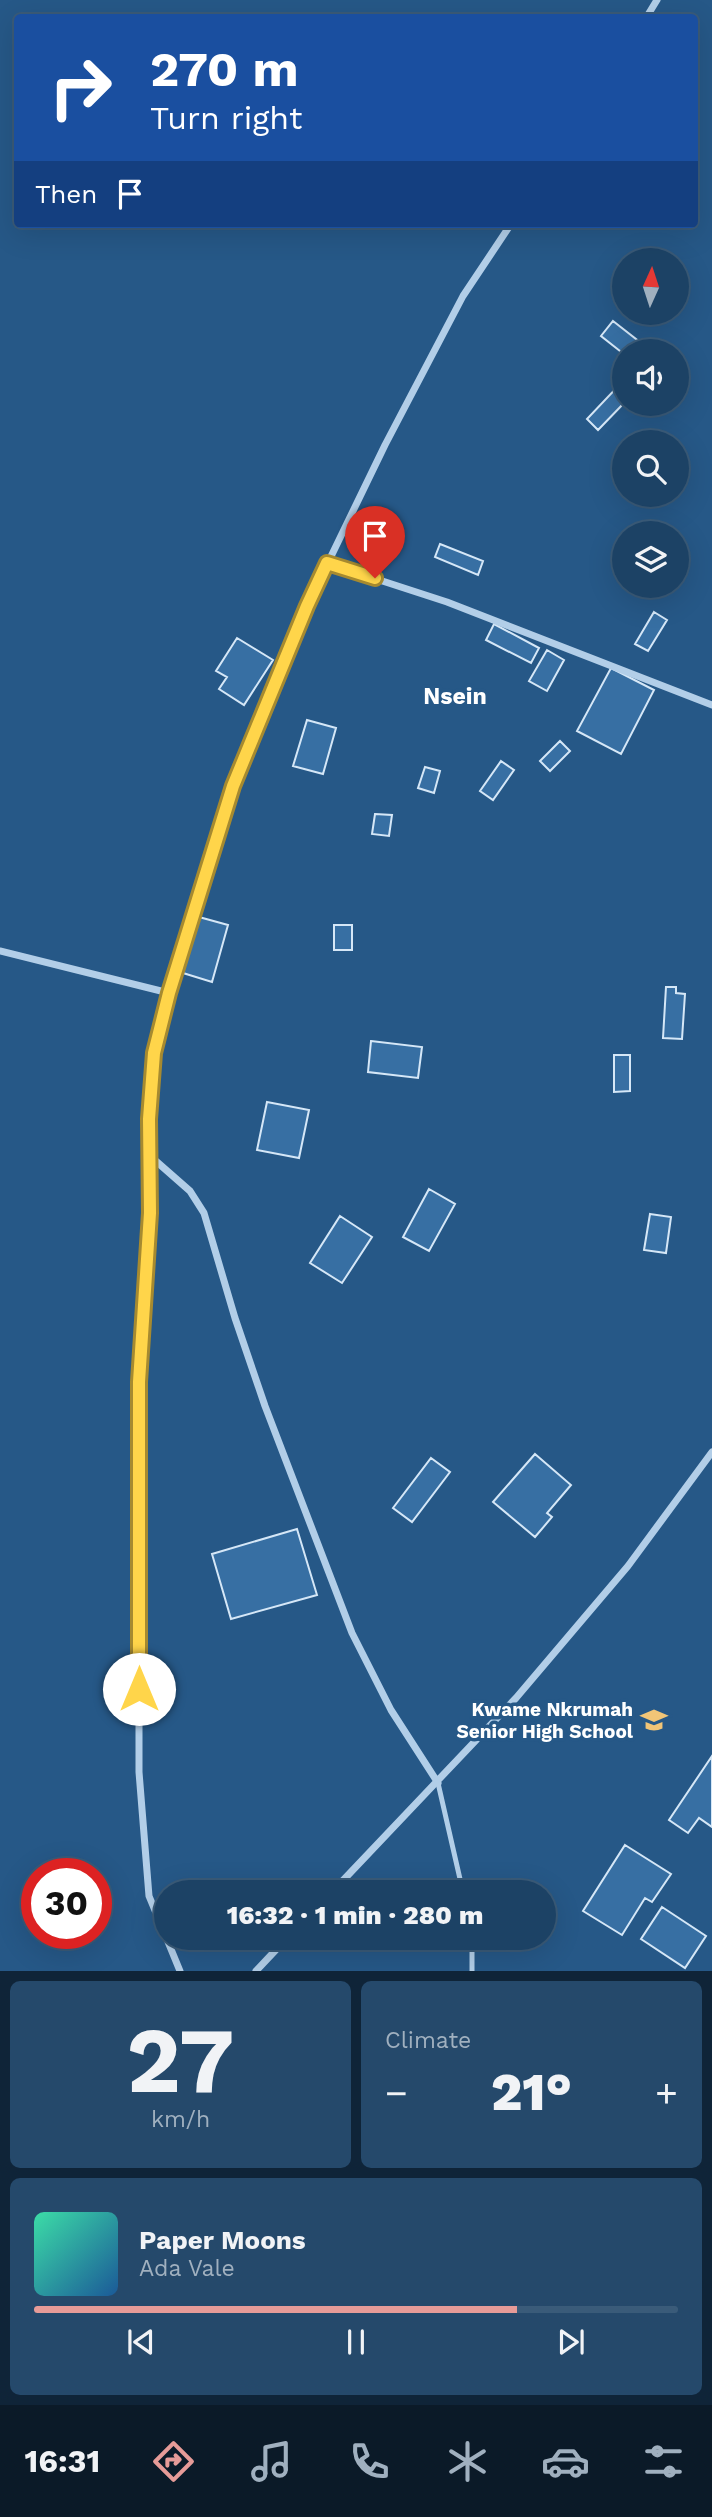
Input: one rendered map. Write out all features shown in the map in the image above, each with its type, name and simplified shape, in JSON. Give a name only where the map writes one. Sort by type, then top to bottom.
[{"type":"street","points":[[154,1908],[149,1896],[139,1772],[139,1382],[150,1213],[149,1119],[154,1053],[169,993],[233,786],[307,606],[385,445],[463,296],[508,228]]},
{"type":"street","points":[[327,563],[447,602],[712,705]]},
{"type":"street","points":[[0,951],[169,993]]},
{"type":"street","points":[[149,1155],[190,1191],[204,1213],[265,1406],[352,1633],[391,1710],[438,1783]]},
{"type":"street","points":[[344,1880],[516,1698],[628,1566],[712,1452]]},
{"type":"street","points":[[171,1950],[180,1971]]},
{"type":"street","points":[[257,1971],[276,1950]]},
{"type":"lane","points":[[438,1783],[460,1880]]},
{"type":"lane","points":[[472,1950],[472,1971]]},
{"type":"building","points":[[612,322],[612,326],[619,326],[636,339],[612,339],[612,345],[601,336]]},
{"type":"building","points":[[612,393],[612,415],[598,430],[587,419]]},
{"type":"building","points":[[440,544],[483,561],[478,575],[435,557]]},
{"type":"building","points":[[654,612],[667,620],[648,651],[635,644]]},
{"type":"building","points":[[494,624],[539,648],[531,663],[486,640]]},
{"type":"building","points":[[237,638],[273,660],[244,705],[219,689],[227,677],[216,671]]},
{"type":"building","points":[[547,650],[564,660],[547,691],[529,681]]},
{"type":"building","points":[[611,668],[654,690],[621,754],[577,731]]},
{"type":"building","points":[[307,720],[336,728],[323,774],[293,766]]},
{"type":"building","points":[[560,741],[570,751],[550,771],[540,761]]},
{"type":"building","points":[[501,761],[514,770],[493,800],[480,791]]},
{"type":"building","points":[[425,767],[440,771],[434,793],[418,788]]},
{"type":"building","points":[[375,814],[392,815],[389,836],[372,834]]},
{"type":"building","points":[[199,917],[228,925],[212,982],[183,973]]},
{"type":"building","points":[[334,925],[352,925],[352,950],[334,950]]},
{"type":"building","points":[[666,987],[676,987],[676,993],[685,994],[682,1039],[663,1038]]},
{"type":"building","points":[[371,1041],[422,1047],[418,1078],[368,1072]]},
{"type":"building","points":[[614,1055],[630,1055],[630,1091],[614,1092]]},
{"type":"building","points":[[267,1102],[309,1110],[299,1158],[257,1150]]},
{"type":"building","points":[[429,1189],[455,1204],[429,1251],[403,1237]]},
{"type":"building","points":[[650,1214],[671,1217],[666,1253],[644,1250]]},
{"type":"building","points":[[340,1216],[372,1237],[342,1283],[310,1263]]},
{"type":"building","points":[[535,1454],[571,1485],[547,1513],[552,1517],[535,1537],[493,1502]]},
{"type":"building","points":[[431,1458],[450,1472],[412,1522],[393,1508]]},
{"type":"building","points":[[297,1529],[317,1595],[231,1619],[212,1554]]},
{"type":"building","points":[[712,1756],[712,1827],[699,1818],[688,1833],[669,1820]]},
{"type":"building","points":[[625,1845],[671,1874],[652,1902],[645,1898],[622,1935],[583,1911]]},
{"type":"building","points":[[662,1907],[706,1936],[685,1968],[641,1939]]},
{"type":"place","name":"Kwame Nkrumah Senior High School","points":[[654,1720]]},
{"type":"district","name":"Nsein","points":[[455,696]]},
{"type":"route","points":[[139,1689],[139,1382],[150,1213],[149,1119],[154,1053],[169,993],[233,786],[327,563],[375,578]]}]
